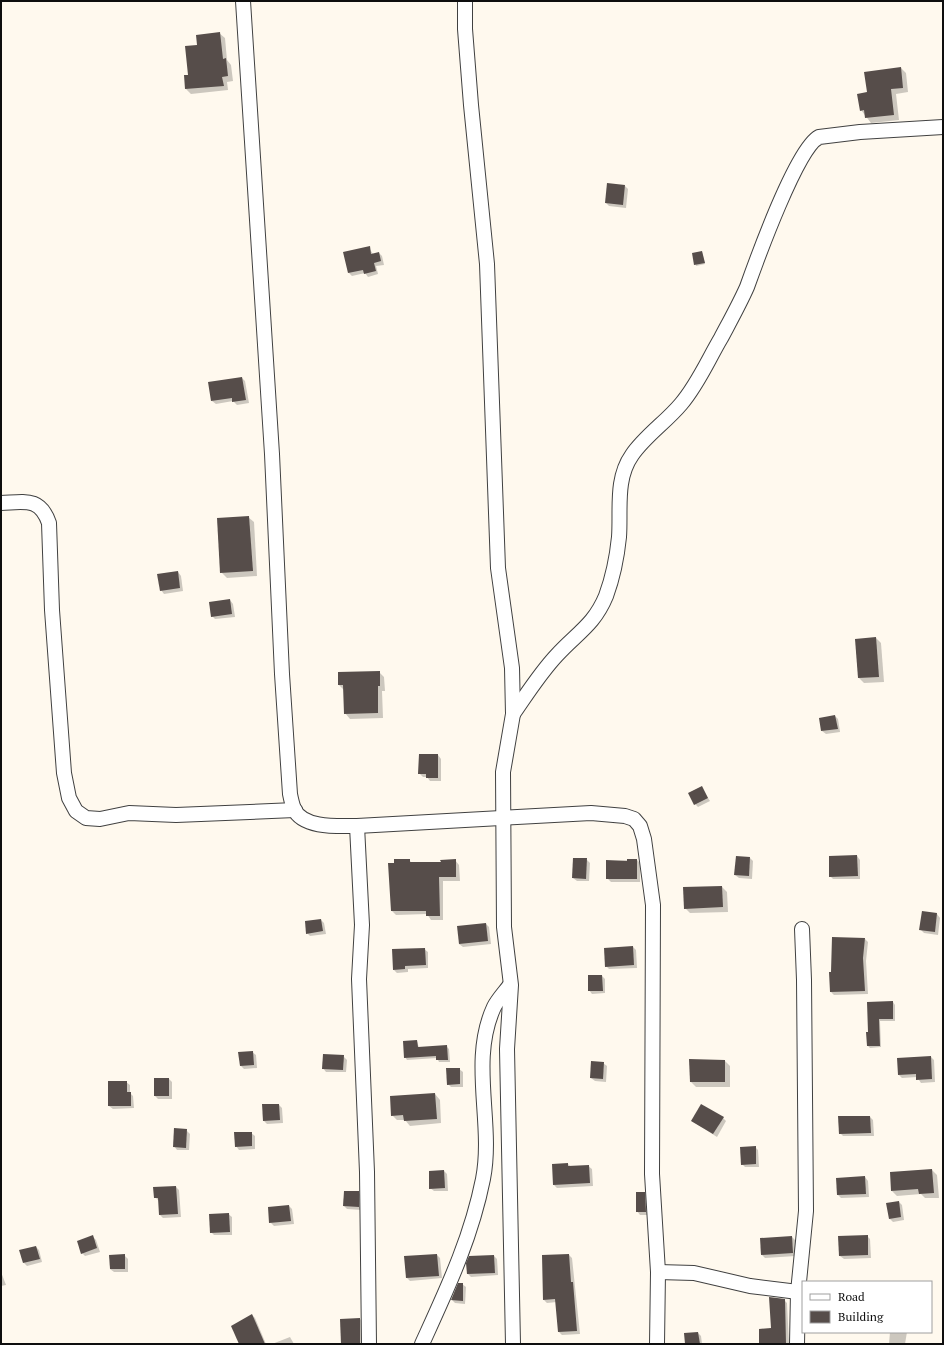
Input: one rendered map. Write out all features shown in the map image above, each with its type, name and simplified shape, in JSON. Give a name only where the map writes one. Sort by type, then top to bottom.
[{"type":"street","points":[[243,1],[272,454],[282,674],[290,794],[295,810],[305,819],[322,826],[357,826],[592,813],[625,816],[634,820],[640,826],[644,839],[653,905],[652,1174],[658,1272],[657,1344]]},
{"type":"street","points":[[465,1],[465,29],[471,105],[487,264],[498,568],[512,668],[513,714],[503,772],[504,927],[511,985],[507,1049],[513,1344]]},
{"type":"street","points":[[513,714],[539,676],[558,653],[580,634],[597,614],[606,596],[614,569],[619,536],[620,490],[625,469],[632,455],[681,404],[700,378],[738,308],[795,170],[814,140],[819,137],[860,132],[943,127]]},
{"type":"street","points":[[1,502],[25,502],[36,504],[45,512],[49,523],[52,610],[64,773],[69,798],[76,811],[86,818],[100,819],[129,812],[176,815],[295,810]]},
{"type":"street","points":[[357,826],[362,924],[360,994],[367,1172],[369,1344]]},
{"type":"street","points":[[797,1344],[798,1292],[806,1211],[804,980],[802,929]]},
{"type":"street","points":[[422,1344],[461,1256],[473,1224],[483,1178],[486,1150],[482,1080],[483,1053],[495,1007],[511,985]]},
{"type":"street","points":[[658,1272],[694,1273],[750,1286],[798,1292]]},
{"type":"building","points":[[220,32],[223,59],[226,58],[228,76],[222,77],[224,86],[185,89],[184,75],[188,75],[185,46],[197,45],[196,35]]},
{"type":"building","points":[[901,67],[903,88],[891,89],[894,115],[865,118],[864,110],[860,111],[857,94],[867,92],[864,72]]},
{"type":"building","points":[[607,183],[625,185],[623,205],[605,203]]},
{"type":"building","points":[[370,246],[371,254],[379,252],[381,261],[374,263],[376,271],[364,274],[363,270],[348,273],[343,252]]},
{"type":"building","points":[[702,251],[705,263],[694,265],[692,253]]},
{"type":"building","points":[[242,377],[246,400],[232,402],[232,398],[211,401],[208,382]]},
{"type":"building","points":[[249,516],[253,571],[220,573],[217,518]]},
{"type":"building","points":[[178,571],[180,588],[160,591],[157,574]]},
{"type":"building","points":[[230,599],[232,614],[211,617],[209,602]]},
{"type":"building","points":[[876,637],[879,677],[858,678],[855,639]]},
{"type":"building","points":[[380,671],[380,686],[378,686],[378,713],[344,714],[343,685],[338,685],[338,672]]},
{"type":"building","points":[[835,715],[838,729],[821,731],[819,718]]},
{"type":"building","points":[[419,754],[438,754],[438,778],[426,778],[426,774],[418,774]]},
{"type":"building","points":[[702,786],[708,798],[694,805],[688,793]]},
{"type":"building","points":[[857,855],[858,876],[829,877],[829,856]]},
{"type":"building","points":[[736,856],[750,857],[749,876],[734,875]]},
{"type":"building","points":[[573,858],[587,858],[586,879],[572,878]]},
{"type":"building","points":[[394,859],[410,859],[410,862],[441,862],[440,860],[456,859],[456,877],[439,877],[440,916],[426,916],[426,911],[391,911],[388,863],[394,863]]},
{"type":"building","points":[[627,859],[637,859],[637,879],[606,879],[606,860],[627,861]]},
{"type":"building","points":[[722,886],[723,907],[684,909],[683,887]]},
{"type":"building","points":[[922,911],[937,913],[935,932],[919,930]]},
{"type":"building","points":[[321,919],[323,931],[306,934],[305,921]]},
{"type":"building","points":[[486,923],[488,941],[459,944],[457,926]]},
{"type":"building","points":[[832,937],[865,938],[863,958],[865,991],[830,992],[829,972],[831,972]]},
{"type":"building","points":[[633,946],[634,965],[605,967],[604,948]]},
{"type":"building","points":[[425,948],[426,965],[405,966],[405,969],[393,970],[392,949]]},
{"type":"building","points":[[588,975],[602,975],[603,991],[588,991]]},
{"type":"building","points":[[893,1001],[893,1019],[879,1019],[880,1046],[867,1046],[867,1002]]},
{"type":"building","points":[[417,1040],[418,1047],[447,1045],[448,1060],[436,1060],[436,1056],[404,1058],[403,1041]]},
{"type":"building","points":[[253,1051],[254,1065],[240,1066],[238,1052]]},
{"type":"building","points":[[323,1054],[344,1055],[343,1070],[322,1069]]},
{"type":"building","points":[[931,1056],[932,1079],[916,1080],[916,1074],[898,1075],[897,1058]]},
{"type":"building","points":[[689,1059],[725,1060],[725,1082],[690,1082]]},
{"type":"building","points":[[591,1061],[604,1062],[603,1079],[590,1078]]},
{"type":"building","points":[[446,1068],[460,1068],[460,1084],[447,1085]]},
{"type":"building","points":[[154,1078],[169,1078],[169,1096],[154,1096]]},
{"type":"building","points":[[108,1081],[127,1081],[127,1092],[131,1092],[131,1106],[108,1106]]},
{"type":"building","points":[[435,1093],[437,1119],[404,1121],[403,1115],[391,1116],[390,1096]]},
{"type":"building","points":[[262,1104],[279,1104],[280,1120],[263,1121]]},
{"type":"building","points":[[701,1104],[724,1117],[713,1134],[691,1121]]},
{"type":"building","points":[[838,1116],[870,1116],[871,1133],[839,1134]]},
{"type":"building","points":[[174,1128],[187,1129],[186,1148],[173,1147]]},
{"type":"building","points":[[234,1132],[252,1132],[252,1146],[235,1147]]},
{"type":"building","points":[[756,1146],[756,1164],[741,1165],[740,1147]]},
{"type":"building","points":[[568,1163],[568,1166],[589,1165],[590,1183],[553,1185],[552,1164]]},
{"type":"building","points":[[932,1169],[934,1193],[919,1194],[918,1189],[891,1191],[890,1172]]},
{"type":"building","points":[[444,1170],[445,1188],[429,1189],[429,1171]]},
{"type":"building","points":[[865,1176],[866,1194],[837,1195],[836,1178]]},
{"type":"building","points":[[176,1186],[178,1214],[159,1215],[158,1198],[154,1198],[153,1187]]},
{"type":"building","points":[[344,1191],[359,1191],[359,1207],[343,1206]]},
{"type":"building","points":[[636,1192],[645,1192],[646,1212],[636,1212]]},
{"type":"building","points":[[899,1201],[901,1217],[889,1219],[886,1203]]},
{"type":"building","points":[[289,1205],[291,1221],[269,1223],[268,1207]]},
{"type":"building","points":[[229,1213],[230,1232],[210,1233],[209,1214]]},
{"type":"building","points":[[93,1235],[97,1248],[81,1254],[77,1241]]},
{"type":"building","points":[[868,1235],[868,1255],[839,1256],[838,1236]]},
{"type":"building","points":[[792,1236],[793,1253],[761,1255],[760,1238]]},
{"type":"building","points":[[36,1246],[40,1259],[23,1263],[19,1250]]},
{"type":"building","points":[[125,1254],[125,1269],[110,1269],[109,1255]]},
{"type":"building","points":[[437,1254],[439,1276],[406,1278],[404,1256]]},
{"type":"building","points":[[569,1254],[577,1331],[558,1332],[555,1299],[543,1300],[542,1255]]},
{"type":"building","points":[[494,1255],[495,1273],[467,1274],[466,1263],[469,1256]]},
{"type":"building","points":[[458,1283],[463,1283],[463,1301],[451,1300]]},
{"type":"building","points":[[769,1297],[785,1299],[786,1344],[759,1344],[759,1329],[771,1328]]},
{"type":"building","points":[[252,1314],[265,1344],[239,1344],[231,1326]]},
{"type":"building","points":[[360,1318],[360,1344],[341,1344],[340,1319]]},
{"type":"building","points":[[698,1332],[700,1344],[685,1344],[684,1333]]}]
